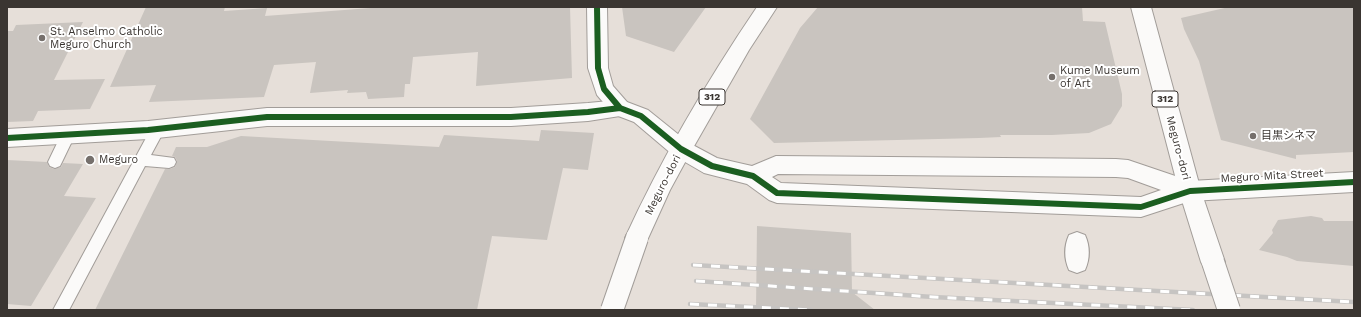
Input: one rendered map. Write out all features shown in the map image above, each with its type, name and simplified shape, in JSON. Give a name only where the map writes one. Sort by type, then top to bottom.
[{"type":"street","points":[[597,7],[598,68],[604,89],[620,108]]},
{"type":"street","name":"Meguro-dori","points":[[612,310],[637,238],[661,186],[742,45],[767,7]]},
{"type":"street","name":"Meguro-dori","points":[[1141,7],[1190,191],[1229,310]]},
{"type":"street","points":[[7,138],[158,129],[267,117],[511,117],[588,112],[620,108],[641,116],[681,149],[712,166],[753,176],[777,193],[1141,206],[1190,191]]},
{"type":"street","points":[[753,176],[776,166],[1128,168],[1190,191]]},
{"type":"street","name":"Meguro Mita Street","points":[[1190,191],[1354,182]]},
{"type":"lane","points":[[60,310],[158,129]]},
{"type":"lane","points":[[55,162],[68,135]]},
{"type":"lane","points":[[141,160],[169,162]]},
{"type":"building","points":[[146,7],[225,7],[224,11],[267,8],[265,16],[384,7],[570,7],[572,78],[476,86],[478,52],[413,57],[410,84],[405,84],[404,97],[368,99],[366,92],[347,93],[348,90],[310,93],[316,62],[274,65],[264,97],[149,102],[156,85],[110,87]]},
{"type":"building","points":[[622,7],[706,7],[674,52],[626,36]]},
{"type":"building","points":[[818,7],[1082,7],[1083,21],[1105,22],[1122,94],[1122,106],[1111,124],[1089,133],[1000,135],[1001,137],[979,138],[774,143],[750,119],[800,28]]},
{"type":"building","points":[[1229,7],[1354,7],[1354,152],[1296,155],[1296,159],[1221,140],[1199,61],[1184,29],[1181,18]]},
{"type":"building","points":[[83,22],[54,80],[105,79],[90,109],[38,111],[33,121],[7,122],[7,31],[13,31],[16,25]]},
{"type":"building","points":[[541,130],[594,133],[588,170],[563,168],[547,240],[492,236],[477,310],[95,310],[165,169],[175,167],[177,161],[175,157],[172,156],[176,147],[207,147],[241,136],[439,147],[444,135],[539,141]]},
{"type":"building","points":[[7,160],[47,162],[49,167],[54,169],[61,167],[63,163],[83,164],[64,196],[96,198],[31,306],[7,304]]},
{"type":"building","points":[[1311,216],[1322,218],[1324,221],[1354,221],[1354,266],[1297,261],[1259,250],[1273,233],[1272,230],[1278,220]]},
{"type":"building","points":[[757,226],[851,233],[852,292],[875,310],[756,310]]},
{"type":"railway","points":[[693,265],[1354,302]]},
{"type":"railway","points":[[696,281],[933,297],[1193,310]]},
{"type":"railway","points":[[690,304],[811,310]]},
{"type":"cycle path","points":[[597,7],[598,68],[604,89],[620,108],[641,116],[681,149],[712,166],[753,176],[777,193],[1141,207],[1190,191],[1354,182]]},
{"type":"cycle path","points":[[7,138],[148,130],[267,117],[511,117],[588,112],[620,108]]},
{"type":"place","name":"St. Anselmo Catholic Meguro Church","points":[[42,38]]},
{"type":"place","name":"Kume Museum of Art","points":[[1052,77]]},
{"type":"place","name":"目黒シネマ","points":[[1253,136]]},
{"type":"place","name":"Meguro","points":[[90,160]]}]
